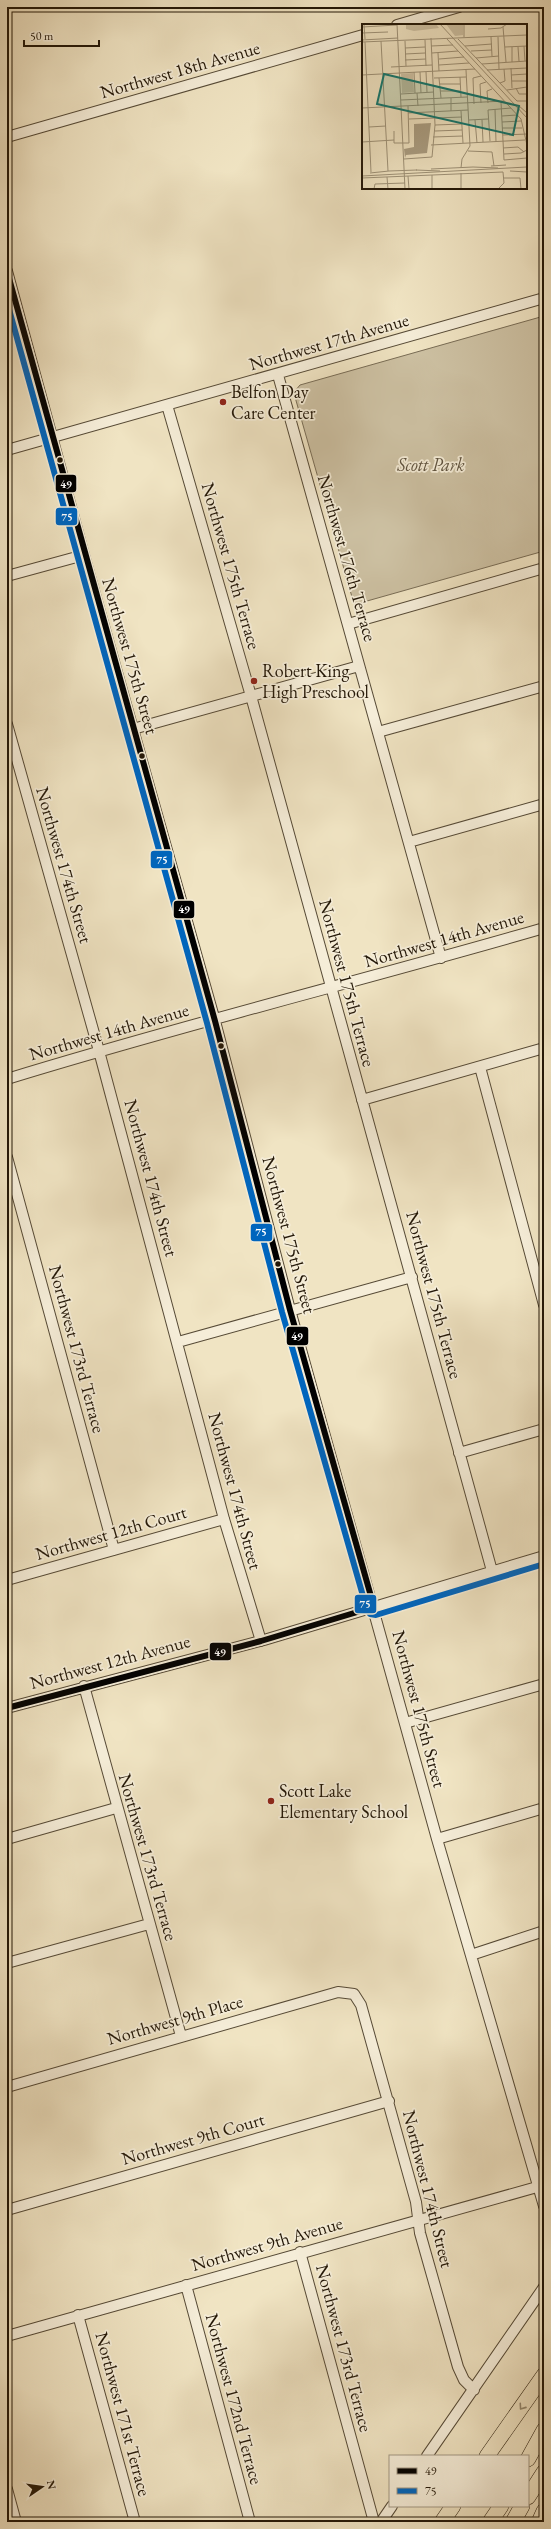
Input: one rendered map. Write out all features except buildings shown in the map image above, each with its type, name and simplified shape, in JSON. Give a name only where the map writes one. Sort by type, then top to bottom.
[{"type":"highway","points":[[488,2455],[544,2375]]},
{"type":"highway","points":[[529,2456],[544,2430]]},
{"type":"highway","points":[[529,2495],[544,2472]]},
{"type":"highway","points":[[442,2522],[452,2507]]},
{"type":"highway","points":[[490,2522],[500,2507]]},
{"type":"highway","points":[[513,2522],[521,2507]]},
{"type":"highway","points":[[539,2522],[544,2511]]},
{"type":"street","points":[[400,24],[459,7]]},
{"type":"street","name":"Northwest 18th Avenue","points":[[7,138],[362,35]]},
{"type":"street","name":"Northwest 175th Street","points":[[7,271],[84,554],[215,1021],[290,1310],[374,1607],[437,1839],[537,2187],[544,2206]]},
{"type":"street","name":"Northwest 17th Avenue","points":[[7,450],[278,375],[544,298]]},
{"type":"street","name":"Northwest 176th Terrace","points":[[278,375],[441,958]]},
{"type":"street","name":"Northwest 175th Terrace","points":[[167,405],[251,696],[412,1276],[492,1571]]},
{"type":"street","points":[[7,576],[84,554]]},
{"type":"street","points":[[348,624],[544,568]]},
{"type":"street","points":[[133,729],[359,666]]},
{"type":"street","points":[[378,732],[544,686]]},
{"type":"street","name":"Northwest 174th Street","points":[[7,724],[99,1051],[178,1342],[224,1519],[261,1641]]},
{"type":"street","points":[[409,842],[544,804]]},
{"type":"street","name":"Northwest 14th Avenue","points":[[7,1079],[99,1051],[215,1021],[544,928]]},
{"type":"street","points":[[362,1100],[544,1048]]},
{"type":"street","points":[[480,1066],[544,1305]]},
{"type":"street","name":"Northwest 173rd Terrace","points":[[7,1157],[114,1550]]},
{"type":"street","points":[[178,1342],[412,1276]]},
{"type":"street","points":[[459,1453],[544,1429]]},
{"type":"street","name":"Northwest 12th Court","points":[[7,1580],[224,1519]]},
{"type":"street","name":"Northwest 12th Avenue","points":[[7,1708],[84,1686],[261,1641],[544,1556]]},
{"type":"street","points":[[405,1723],[544,1684]]},
{"type":"street","name":"Northwest 173rd Terrace","points":[[84,1686],[148,1924],[181,2036]]},
{"type":"street","points":[[7,1839],[116,1808]]},
{"type":"street","points":[[437,1839],[544,1808]]},
{"type":"street","points":[[7,1963],[148,1924]]},
{"type":"street","points":[[471,1955],[544,1931]]},
{"type":"street","name":"Northwest 9th Place","points":[[7,2087],[338,1992],[354,1994]]},
{"type":"street","name":"Northwest 174th Street","points":[[354,1994],[361,2004],[389,2101],[416,2202],[420,2233],[458,2367],[464,2380],[474,2390]]},
{"type":"street","name":"Northwest 9th Court","points":[[7,2210],[389,2101]]},
{"type":"street","name":"Northwest 9th Avenue","points":[[7,2336],[300,2252],[537,2187]]},
{"type":"street","name":"Northwest 173rd Terrace","points":[[300,2252],[374,2522]]},
{"type":"street","name":"Northwest 172nd Terrace","points":[[186,2285],[250,2522]]},
{"type":"street","points":[[428,2455],[544,2287]]},
{"type":"street","name":"Northwest 171st Terrace","points":[[78,2315],[135,2522]]},
{"type":"street","points":[[7,2489],[16,2522]]},
{"type":"street","points":[[381,2522],[391,2507]]},
{"type":"green space","name":"Scott Park","points":[[544,316],[544,551],[360,603],[355,602],[352,597],[295,397],[295,391],[300,385]]},
{"type":"transit line","name":"49","points":[[7,271],[215,1021],[290,1310],[374,1607],[261,1641],[7,1708]]},
{"type":"transit line","name":"75","points":[[7,302],[207,1023],[282,1312],[367,1610],[370,1614],[376,1615],[544,1564]]},
{"type":"place","name":"Belfon Day Care Center","points":[[223,402]]},
{"type":"place","name":"Robert King High Preschool","points":[[254,681]]},
{"type":"place","name":"Scott Lake Elementary School","points":[[271,1801]]}]
